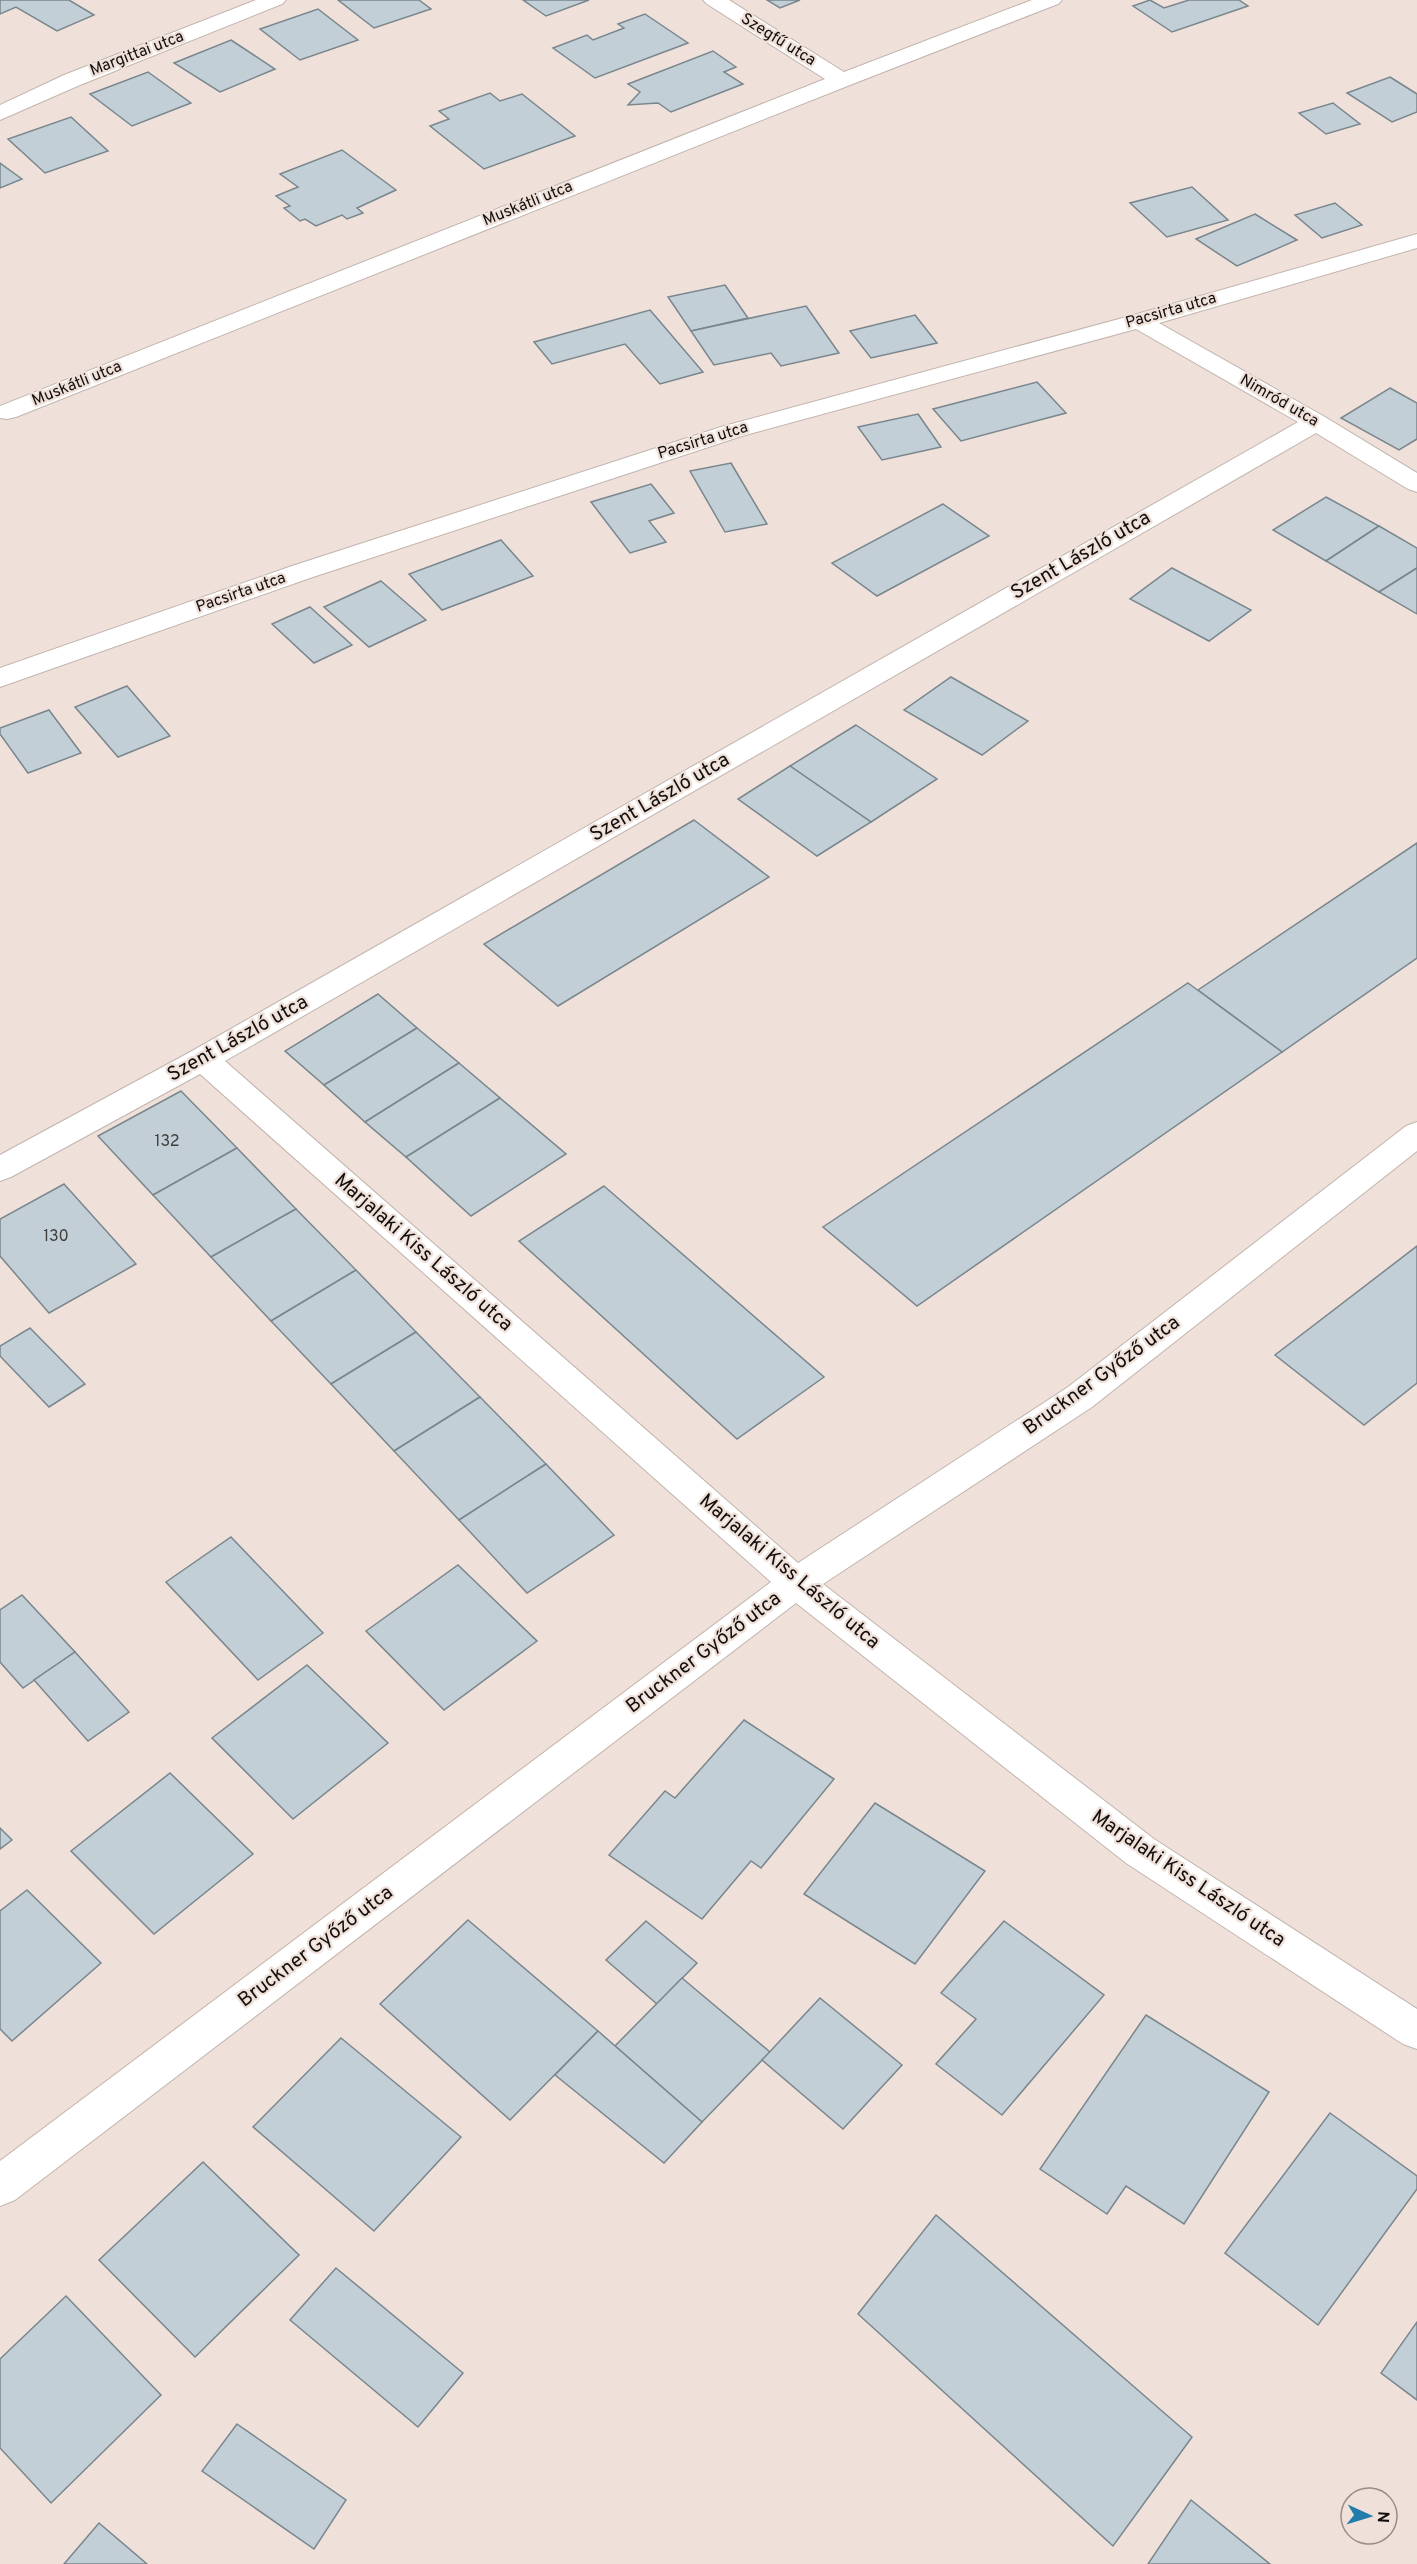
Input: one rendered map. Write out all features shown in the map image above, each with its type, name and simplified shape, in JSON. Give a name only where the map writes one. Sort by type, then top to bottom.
[{"type":"street","name":"Margittai utca","points":[[0,113],[72,80],[275,0]]},
{"type":"street","name":"Szegfű utca","points":[[714,0],[842,80]]},
{"type":"street","name":"Muskátli utca","points":[[7,412],[842,80],[1051,0]]},
{"type":"street","name":"Pacsirta utca","points":[[0,678],[301,572],[733,431],[1139,321],[1417,241]]},
{"type":"street","name":"Nimród utca","points":[[1139,321],[1316,422],[1417,484]]},
{"type":"street","name":"Szent László utca","points":[[0,1169],[203,1059],[1316,422]]},
{"type":"street","name":"Marjalaki Kiss László utca","points":[[203,1059],[796,1583],[1140,1851],[1417,2031]]},
{"type":"street","name":"Bruckner Győző utca","points":[[0,2187],[796,1583],[1080,1397],[1417,1134]]},
{"type":"building","points":[[0,0],[69,0],[94,15],[57,31],[16,7],[0,14]]},
{"type":"building","points":[[338,0],[419,0],[431,9],[374,28]]},
{"type":"building","points":[[523,0],[589,0],[546,16]]},
{"type":"building","points":[[767,0],[800,0],[780,8]]},
{"type":"building","points":[[1150,0],[1164,8],[1189,0],[1239,0],[1248,6],[1172,32],[1133,6]]},
{"type":"building","points":[[318,9],[358,40],[300,60],[260,29]]},
{"type":"building","points":[[645,14],[688,43],[595,78],[553,48],[587,35],[593,40],[624,28],[618,24]]},
{"type":"building","points":[[231,40],[275,69],[220,92],[174,63]]},
{"type":"building","points":[[713,51],[736,67],[724,72],[743,84],[671,112],[658,103],[628,105],[640,92],[628,84]]},
{"type":"building","points":[[148,72],[191,103],[132,126],[90,94]]},
{"type":"building","points":[[1390,77],[1417,94],[1417,112],[1392,122],[1347,93]]},
{"type":"building","points":[[490,93],[500,101],[522,94],[575,136],[484,169],[430,126],[449,119],[439,111]]},
{"type":"building","points":[[1333,103],[1360,124],[1326,134],[1299,113]]},
{"type":"building","points":[[71,117],[108,151],[45,173],[8,139]]},
{"type":"building","points":[[342,150],[396,190],[357,208],[363,213],[347,219],[342,215],[316,226],[305,219],[300,221],[284,208],[290,206],[276,196],[298,187],[280,174]]},
{"type":"building","points":[[0,163],[22,179],[0,188]]},
{"type":"building","points":[[1192,187],[1228,220],[1167,237],[1130,203]]},
{"type":"building","points":[[1335,203],[1362,225],[1322,238],[1295,215]]},
{"type":"building","points":[[1255,214],[1297,240],[1237,266],[1196,239]]},
{"type":"building","points":[[725,285],[748,318],[691,331],[668,297]]},
{"type":"building","points":[[806,306],[839,353],[781,366],[771,353],[714,365],[691,331]]},
{"type":"building","points":[[650,310],[703,372],[660,384],[625,344],[552,364],[534,342]]},
{"type":"building","points":[[915,315],[937,343],[871,358],[850,331]]},
{"type":"building","points":[[1037,382],[1066,413],[961,441],[933,409]]},
{"type":"building","points":[[1390,388],[1417,403],[1417,439],[1399,450],[1341,418]]},
{"type":"building","points":[[918,414],[941,447],[882,460],[858,427]]},
{"type":"building","points":[[731,463],[767,524],[725,532],[690,471]]},
{"type":"building","points":[[651,484],[674,513],[649,521],[666,542],[630,553],[591,502]]},
{"type":"building","points":[[1326,497],[1379,526],[1326,561],[1273,530]]},
{"type":"building","points":[[943,504],[989,536],[877,596],[832,563]]},
{"type":"building","points":[[1379,526],[1417,548],[1417,568],[1379,592],[1326,561]]},
{"type":"building","points":[[501,540],[533,576],[442,610],[409,574]]},
{"type":"building","points":[[1172,568],[1251,610],[1209,641],[1130,599]]},
{"type":"building","points":[[1417,568],[1417,614],[1379,592]]},
{"type":"building","points":[[381,581],[426,620],[369,647],[324,607]]},
{"type":"building","points":[[310,607],[352,645],[314,663],[272,624]]},
{"type":"building","points":[[951,677],[1028,721],[982,755],[904,710]]},
{"type":"building","points":[[127,686],[170,736],[118,757],[75,707]]},
{"type":"building","points":[[49,710],[81,753],[28,773],[0,734],[0,728]]},
{"type":"building","points":[[856,725],[937,779],[871,822],[790,766]]},
{"type":"building","points":[[790,766],[871,822],[817,856],[738,799]]},
{"type":"building","points":[[694,820],[769,877],[558,1006],[484,944]]},
{"type":"building","points":[[1417,843],[1417,958],[1282,1052],[1198,990]]},
{"type":"building","points":[[1188,983],[1282,1052],[917,1306],[823,1227]]},
{"type":"building","points":[[378,994],[417,1028],[324,1085],[285,1051]]},
{"type":"building","points":[[417,1028],[459,1063],[365,1122],[324,1085]]},
{"type":"building","points":[[459,1063],[500,1098],[406,1157],[365,1122]]},
{"type":"building","points":[[181,1091],[237,1148],[153,1195],[98,1136]]},
{"type":"building","points":[[500,1098],[566,1154],[471,1216],[406,1157]]},
{"type":"building","points":[[237,1148],[296,1209],[211,1257],[153,1195]]},
{"type":"building","points":[[64,1184],[136,1264],[49,1313],[0,1256],[0,1219]]},
{"type":"building","points":[[604,1186],[824,1377],[737,1439],[519,1241]]},
{"type":"building","points":[[296,1209],[356,1270],[271,1321],[211,1257]]},
{"type":"building","points":[[1417,1246],[1417,1383],[1364,1425],[1275,1355]]},
{"type":"building","points":[[356,1270],[416,1332],[331,1384],[271,1321]]},
{"type":"building","points":[[30,1328],[85,1384],[49,1407],[0,1356],[0,1346]]},
{"type":"building","points":[[416,1332],[480,1397],[394,1451],[331,1384]]},
{"type":"building","points":[[480,1397],[546,1464],[459,1520],[394,1451]]},
{"type":"building","points":[[546,1464],[614,1535],[527,1593],[459,1520]]},
{"type":"building","points":[[231,1537],[323,1633],[258,1680],[166,1582]]},
{"type":"building","points":[[458,1565],[537,1641],[444,1710],[366,1631]]},
{"type":"building","points":[[22,1595],[75,1652],[23,1688],[0,1662],[0,1610]]},
{"type":"building","points":[[75,1652],[129,1712],[88,1741],[34,1680]]},
{"type":"building","points":[[307,1665],[388,1743],[293,1819],[212,1738]]},
{"type":"building","points":[[744,1720],[834,1779],[761,1868],[751,1861],[702,1919],[609,1855],[665,1791],[675,1798]]},
{"type":"building","points":[[170,1773],[253,1854],[154,1934],[71,1851]]},
{"type":"building","points":[[875,1803],[985,1871],[915,1964],[804,1894]]},
{"type":"building","points":[[0,1828],[12,1840],[0,1849]]},
{"type":"building","points":[[27,1890],[101,1963],[12,2041],[0,2029],[0,1911]]},
{"type":"building","points":[[468,1920],[598,2031],[510,2120],[380,2004]]},
{"type":"building","points":[[646,1921],[697,1963],[657,2004],[606,1960]]},
{"type":"building","points":[[1004,1921],[1104,1995],[1002,2115],[936,2064],[976,2019],[941,1993]]},
{"type":"building","points":[[682,1978],[770,2052],[702,2122],[615,2046]]},
{"type":"building","points":[[820,1998],[902,2065],[843,2129],[762,2060]]},
{"type":"building","points":[[1146,2015],[1269,2092],[1184,2224],[1126,2186],[1107,2214],[1040,2169]]},
{"type":"building","points":[[598,2031],[702,2122],[664,2163],[555,2075]]},
{"type":"building","points":[[341,2038],[461,2137],[374,2231],[253,2127]]},
{"type":"building","points":[[1330,2113],[1417,2176],[1417,2189],[1318,2325],[1225,2253]]},
{"type":"building","points":[[203,2162],[299,2255],[195,2357],[99,2260]]},
{"type":"building","points":[[936,2215],[1192,2437],[1113,2546],[858,2314]]},
{"type":"building","points":[[336,2268],[463,2373],[418,2427],[290,2320]]},
{"type":"building","points":[[66,2296],[161,2395],[51,2503],[0,2448],[0,2359]]},
{"type":"building","points":[[1417,2322],[1417,2400],[1381,2373]]},
{"type":"building","points":[[237,2424],[346,2500],[314,2549],[202,2471]]},
{"type":"building","points":[[1191,2500],[1270,2564],[1148,2564]]},
{"type":"building","points":[[99,2523],[147,2564],[64,2564]]}]
